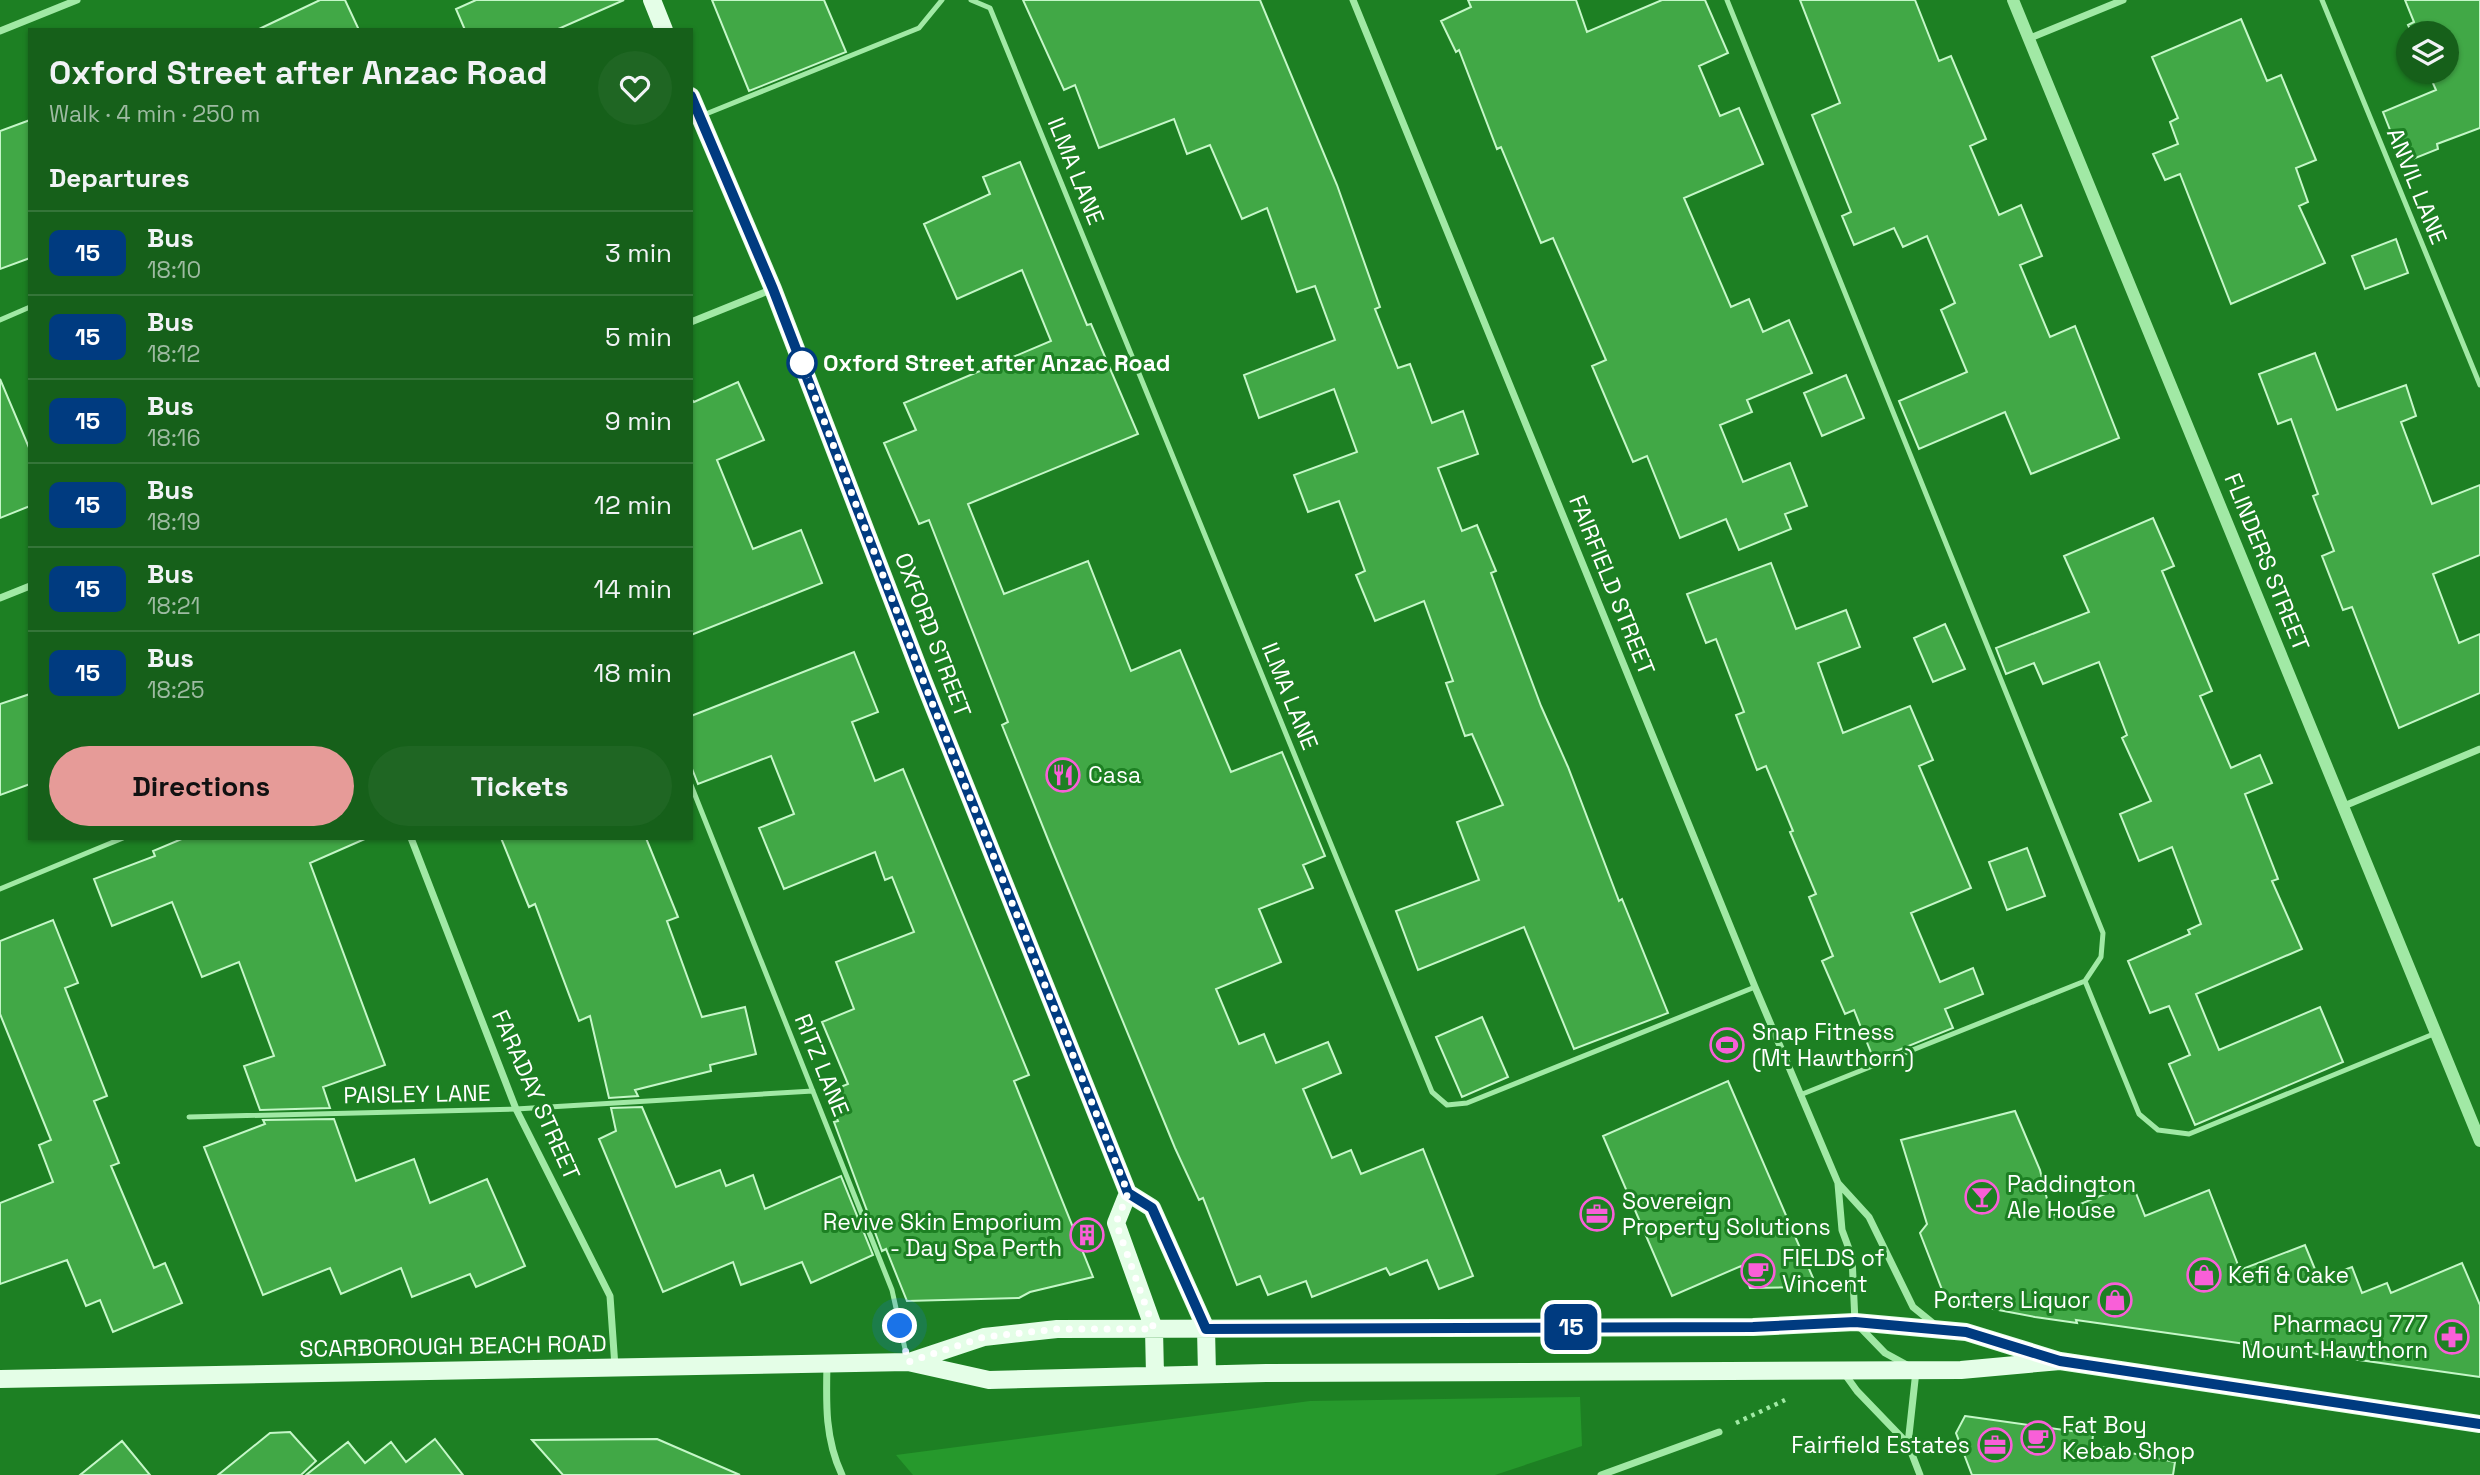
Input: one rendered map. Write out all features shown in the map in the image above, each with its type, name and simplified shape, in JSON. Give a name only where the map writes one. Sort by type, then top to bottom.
[{"type":"main road","points":[[652,0],[663,28]]},
{"type":"main road","name":"OXFORD STREET","points":[[695,118],[773,289],[918,667],[1128,1193],[1152,1208],[1206,1329],[1207,1374]]},
{"type":"main road","points":[[1128,1193],[1116,1223],[1154,1329],[1155,1375]]},
{"type":"main road","name":"SCARBOROUGH BEACH ROAD","points":[[908,1362],[984,1337],[1057,1329],[1753,1327],[1855,1322],[1966,1332],[2060,1361],[2480,1424]]},
{"type":"main road","name":"SCARBOROUGH BEACH ROAD","points":[[0,1378],[908,1362],[989,1380],[1207,1374],[1961,1370],[2060,1361]]},
{"type":"street","points":[[0,31],[77,0]]},
{"type":"street","name":"FAIRFIELD STREET","points":[[1353,0],[1755,987],[1838,1183],[1842,1230],[1852,1257],[1855,1322]]},
{"type":"street","name":"FLINDERS STREET","points":[[2013,0],[2480,1141]]},
{"type":"street","points":[[2030,38],[2123,0]]},
{"type":"street","points":[[693,321],[773,289]]},
{"type":"street","points":[[0,598],[28,587]]},
{"type":"street","points":[[2344,806],[2480,749]]},
{"type":"street","name":"FARADAY STREET","points":[[412,840],[516,1109],[610,1296],[615,1367]]},
{"type":"street","name":"FAIRFIELD STREET","points":[[1838,1183],[1869,1217],[1913,1307],[1926,1320],[1944,1330]]},
{"type":"street","points":[[1855,1322],[1885,1353],[1916,1369],[1908,1444]]},
{"type":"street","points":[[827,1364],[826,1421],[832,1454],[842,1475]]},
{"type":"street","points":[[1842,1370],[1857,1391],[1908,1444],[1920,1475]]},
{"type":"street","points":[[1601,1475],[1719,1432]]},
{"type":"lane","points":[[695,118],[919,28],[942,0]]},
{"type":"lane","name":"ILMA LANE","points":[[971,0],[990,8],[1432,1092],[1447,1105],[1467,1102],[1755,987]]},
{"type":"lane","points":[[1727,0],[2103,933],[2101,957],[2085,981],[1800,1095]]},
{"type":"lane","name":"ANVIL LANE","points":[[2322,0],[2480,385]]},
{"type":"lane","points":[[0,320],[28,308]]},
{"type":"lane","name":"RITZ LANE","points":[[693,790],[892,1290],[908,1362]]},
{"type":"lane","points":[[0,889],[118,840]]},
{"type":"lane","points":[[2085,981],[2139,1114],[2158,1130],[2189,1134],[2436,1033]]},
{"type":"lane","name":"PAISLEY LANE","points":[[189,1117],[516,1109],[813,1091]]},
{"type":"path","points":[[1719,1432],[1797,1394]]},
{"type":"green space","points":[[1580,1397],[1582,1446],[1495,1475],[913,1475],[896,1455],[1310,1401]]},
{"type":"building","points":[[320,0],[345,0],[358,28],[261,28]]},
{"type":"building","points":[[476,0],[624,0],[561,28],[464,28],[456,9]]},
{"type":"building","points":[[712,0],[824,0],[846,52],[749,91]]},
{"type":"building","points":[[1023,0],[1260,0],[1337,185],[1380,307],[1375,309],[1398,368],[1410,364],[1432,423],[1463,411],[1478,454],[1438,468],[1462,531],[1477,525],[1496,571],[1491,573],[1541,706],[1568,767],[1619,901],[1622,899],[1668,1013],[1574,1049],[1524,927],[1418,970],[1396,911],[1479,880],[1457,822],[1503,805],[1472,734],[1465,736],[1446,683],[1453,681],[1424,601],[1375,621],[1356,575],[1365,571],[1339,501],[1308,512],[1294,475],[1357,452],[1334,389],[1259,418],[1244,375],[1335,340],[1315,286],[1297,292],[1267,208],[1242,219],[1210,145],[1187,154],[1174,119],[1099,148],[1075,85],[1064,90]]},
{"type":"building","points":[[1468,0],[1576,0],[1587,32],[1662,0],[1705,0],[1728,53],[1699,66],[1720,116],[1739,108],[1763,164],[1684,198],[1731,307],[1749,299],[1763,332],[1789,320],[1812,373],[1747,400],[1752,412],[1720,425],[1743,482],[1790,463],[1807,506],[1785,514],[1791,529],[1739,550],[1726,519],[1680,538],[1647,456],[1633,462],[1592,366],[1606,360],[1553,238],[1541,243],[1501,147],[1497,149],[1459,50],[1456,52],[1441,21],[1471,7]]},
{"type":"building","points":[[1800,0],[1915,0],[1939,61],[1951,56],[1986,139],[1970,146],[1999,215],[2021,205],[2042,256],[2020,265],[2050,337],[2075,326],[2119,438],[2031,474],[2005,412],[1919,449],[1899,401],[1967,372],[1941,310],[1955,303],[1927,236],[1903,247],[1894,228],[1854,245],[1842,216],[1851,212],[1812,115],[1840,103]]},
{"type":"building","points":[[2405,0],[2480,0],[2480,128],[2437,144],[2438,149],[2403,163],[2383,112],[2436,90],[2433,84],[2459,84],[2459,21],[2414,21]]},
{"type":"building","points":[[2241,19],[2267,81],[2281,75],[2316,160],[2296,168],[2308,202],[2299,206],[2325,263],[2231,304],[2180,174],[2165,180],[2153,154],[2178,144],[2170,122],[2178,118],[2152,57]]},
{"type":"building","points":[[28,121],[28,259],[0,269],[0,131]]},
{"type":"building","points":[[1020,162],[1087,325],[1091,324],[1138,434],[968,504],[1004,594],[1088,561],[1131,671],[1180,650],[1231,772],[1282,752],[1325,856],[1303,865],[1313,888],[1259,909],[1281,962],[1216,989],[1239,1044],[1264,1034],[1276,1063],[1328,1042],[1341,1073],[1303,1089],[1332,1158],[1351,1150],[1361,1174],[1423,1149],[1473,1276],[1439,1289],[1427,1260],[1390,1275],[1386,1268],[1312,1297],[1306,1281],[1268,1295],[1260,1276],[1237,1285],[1203,1198],[1199,1200],[1175,1148],[1051,847],[1002,725],[1008,722],[929,520],[919,524],[884,443],[916,430],[904,403],[1051,341],[1022,270],[957,299],[924,224],[990,194],[983,177]]},
{"type":"building","points":[[2396,239],[2408,273],[2365,289],[2352,256]]},
{"type":"building","points":[[2315,353],[2337,410],[2406,385],[2416,416],[2401,422],[2432,504],[2480,485],[2480,555],[2433,574],[2459,643],[2480,634],[2480,693],[2399,728],[2352,607],[2343,610],[2322,556],[2334,551],[2313,496],[2318,494],[2291,419],[2278,424],[2259,374]]},
{"type":"building","points":[[1846,375],[1864,418],[1822,436],[1804,393]]},
{"type":"building","points":[[0,379],[28,445],[28,507],[0,518]]},
{"type":"building","points":[[738,382],[764,440],[717,460],[753,549],[801,530],[822,583],[693,634],[693,401]]},
{"type":"building","points":[[2153,518],[2174,566],[2162,571],[2212,691],[2200,696],[2231,768],[2260,755],[2272,783],[2245,794],[2278,879],[2272,881],[2302,949],[2196,994],[2219,1050],[2320,1007],[2343,1062],[2195,1125],[2169,1064],[2190,1055],[2169,1006],[2150,1013],[2128,961],[2190,934],[2188,930],[2201,924],[2172,847],[2139,861],[2120,814],[2151,801],[2122,738],[2127,735],[2099,662],[2043,684],[2034,663],[2006,674],[1996,648],[2089,612],[2064,556]]},
{"type":"building","points":[[1771,563],[1796,629],[1846,610],[1860,647],[1818,663],[1843,733],[1910,706],[1933,760],[1919,766],[1971,888],[1911,913],[1940,982],[1973,968],[1983,994],[1945,1009],[1953,1028],[1874,1060],[1854,1010],[1845,1014],[1822,961],[1833,956],[1809,897],[1816,894],[1790,832],[1793,831],[1766,766],[1757,770],[1736,715],[1744,712],[1716,639],[1706,643],[1687,594]]},
{"type":"building","points":[[1945,624],[1965,669],[1933,682],[1914,638]]},
{"type":"building","points":[[854,652],[878,712],[852,722],[875,781],[903,769],[1029,1075],[1014,1081],[1093,1277],[1030,1292],[1019,1298],[907,1301],[886,1249],[882,1251],[834,1122],[838,1121],[826,1093],[848,1084],[822,1022],[854,1009],[836,962],[914,932],[892,877],[885,880],[875,852],[784,889],[759,828],[794,814],[771,756],[698,784],[693,771],[693,715]]},
{"type":"building","points":[[28,695],[28,785],[0,795],[0,704]]},
{"type":"building","points":[[179,840],[362,840],[310,863],[385,1065],[323,1087],[330,1108],[260,1110],[244,1066],[274,1056],[239,962],[202,977],[172,902],[112,926],[94,879],[155,856],[153,851]]},
{"type":"building","points":[[502,840],[647,840],[678,917],[667,921],[702,1017],[745,1007],[756,1054],[710,1065],[711,1071],[635,1090],[638,1096],[609,1098],[590,1016],[579,1021],[535,904],[529,907]]},
{"type":"building","points":[[2027,848],[2045,896],[2007,910],[1989,862]]},
{"type":"building","points":[[53,920],[78,983],[65,988],[107,1096],[94,1101],[119,1163],[111,1166],[154,1268],[165,1263],[182,1303],[113,1332],[100,1300],[86,1306],[67,1260],[0,1284],[0,1203],[53,1182],[39,1145],[51,1140],[0,1014],[0,941]]},
{"type":"building","points":[[1482,1017],[1508,1077],[1462,1097],[1436,1037]]},
{"type":"building","points":[[1728,1081],[1813,1278],[1801,1287],[1750,1288],[1741,1266],[1672,1296],[1603,1136]]},
{"type":"building","points":[[642,1107],[676,1187],[720,1170],[726,1186],[753,1175],[765,1209],[841,1176],[873,1255],[811,1283],[802,1262],[741,1285],[733,1262],[663,1292],[599,1139],[616,1131],[611,1108]]},
{"type":"building","points":[[2015,1111],[2040,1170],[2051,1216],[2132,1183],[2145,1216],[2209,1190],[2240,1270],[2305,1245],[2319,1279],[2352,1267],[2362,1293],[2387,1283],[2391,1293],[2462,1263],[2480,1305],[2480,1377],[2076,1320],[2077,1323],[2035,1317],[1946,1300],[1920,1233],[1927,1224],[1901,1140]]},
{"type":"building","points":[[334,1119],[356,1181],[414,1159],[430,1203],[487,1179],[525,1266],[476,1287],[470,1274],[412,1297],[401,1268],[341,1294],[330,1268],[263,1295],[204,1147],[265,1124],[263,1120]]},
{"type":"building","points":[[1965,1416],[2093,1434],[2092,1445],[2175,1462],[2173,1475],[1972,1475],[1956,1433]]},
{"type":"building","points":[[290,1432],[316,1461],[301,1475],[218,1475],[270,1433]]},
{"type":"building","points":[[435,1439],[463,1475],[306,1475],[348,1442],[365,1463],[391,1442],[406,1462]]},
{"type":"building","points":[[657,1439],[740,1475],[563,1475],[532,1440]]},
{"type":"building","points":[[122,1441],[150,1475],[80,1475]]},
{"type":"bus line","name":"15","points":[[693,101],[773,289],[923,680],[1128,1193],[1152,1208],[1206,1329],[1753,1327],[1855,1322],[1966,1332],[2060,1361],[2480,1424]]},
{"type":"place","name":"Oxford Street after Anzac Road","points":[[802,363]]},
{"type":"place","name":"Casa","points":[[1063,775]]},
{"type":"place","name":"Snap Fitness (Mt Hawthorn)","points":[[1727,1045]]},
{"type":"place","name":"Paddington Ale House","points":[[1982,1197]]},
{"type":"place","name":"Sovereign Property Solutions","points":[[1597,1214]]},
{"type":"place","name":"Revive Skin Emporium - Day Spa Perth","points":[[1087,1235]]},
{"type":"place","name":"FIELDS of Vincent","points":[[1758,1271]]},
{"type":"place","name":"Kefi & Cake","points":[[2204,1275]]},
{"type":"place","name":"Porters Liquor","points":[[2115,1300]]},
{"type":"place","name":"Pharmacy 777 Mount Hawthorn","points":[[2452,1337]]},
{"type":"place","name":"Fat Boy Kebab Shop","points":[[2038,1438]]},
{"type":"place","name":"Fairfield Estates","points":[[1995,1445]]},
{"type":"route","points":[[802,363],[923,680],[1128,1193],[1116,1223],[1154,1329],[1057,1329],[984,1337],[908,1362],[900,1326]]}]
